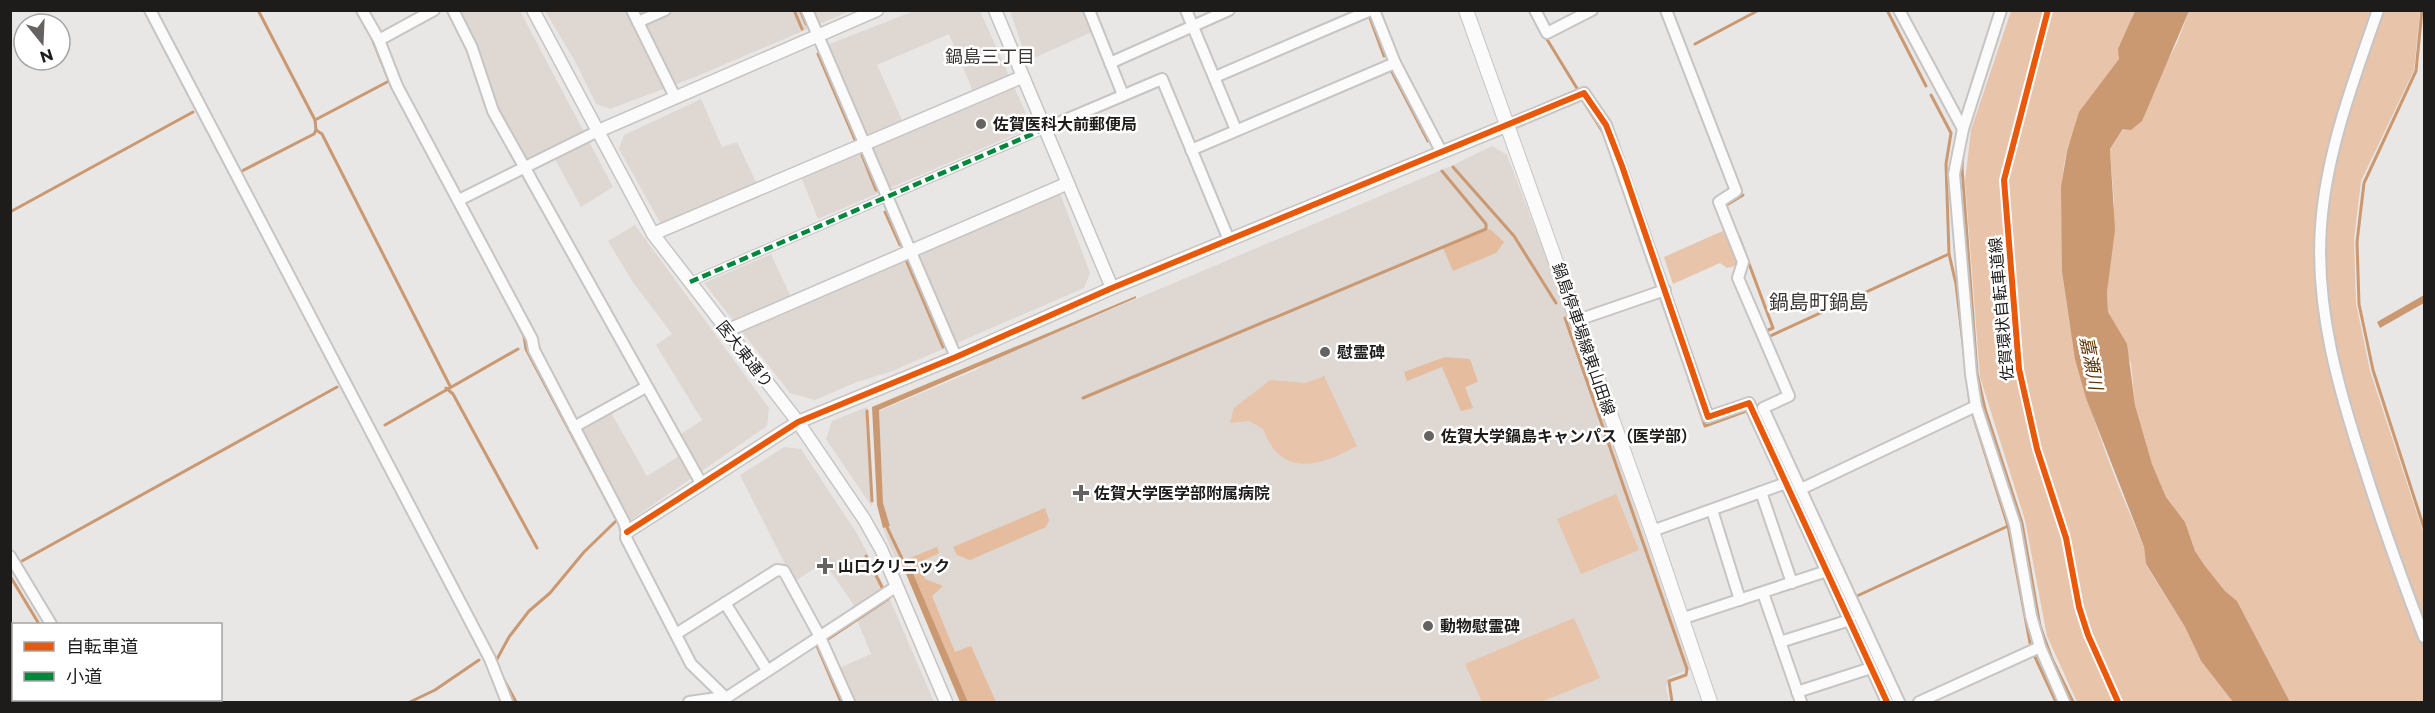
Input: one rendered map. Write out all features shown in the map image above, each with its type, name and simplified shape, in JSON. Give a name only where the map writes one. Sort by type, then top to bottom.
[{"type":"main road","name":"鍋島停車場線東山田線","points":[[1466,10],[1578,320],[1710,702]]},
{"type":"street","points":[[150,10],[485,649],[507,702]]},
{"type":"street","points":[[362,10],[379,39],[398,86],[532,339],[534,351],[627,531],[626,538],[691,664],[726,698],[767,670],[822,640],[889,591]]},
{"type":"street","points":[[379,39],[434,10]]},
{"type":"street","points":[[453,10],[472,48],[493,111],[701,483]]},
{"type":"street","name":"医大東通り","points":[[533,10],[596,132],[653,234],[798,422],[864,519],[889,591],[946,702]]},
{"type":"street","points":[[632,10],[675,97]]},
{"type":"street","points":[[638,22],[665,10]]},
{"type":"street","points":[[807,10],[956,357]]},
{"type":"street","points":[[459,200],[596,132],[876,10]]},
{"type":"street","points":[[995,10],[1066,184],[1112,288]]},
{"type":"street","points":[[1089,10],[1123,95]]},
{"type":"street","points":[[1186,10],[1236,130]]},
{"type":"street","points":[[1110,63],[1229,10]]},
{"type":"street","points":[[1215,77],[1372,10],[1395,63],[1441,151]]},
{"type":"street","points":[[1535,10],[1547,33],[1592,10]]},
{"type":"street","points":[[1666,10],[1736,191],[1719,201],[1743,262],[1738,278],[1789,396],[1763,408],[1899,702]]},
{"type":"street","points":[[1899,10],[1963,129]]},
{"type":"street","points":[[2001,10],[1963,129],[1954,174],[1971,375],[1976,406],[2015,525],[2031,616],[2040,647],[2064,702]]},
{"type":"street","points":[[2378,10],[2359,65],[2327,184],[2321,225],[2323,302],[2340,392],[2396,566],[2424,637]]},
{"type":"street","points":[[1191,150],[1395,63]]},
{"type":"street","points":[[653,234],[1022,77]]},
{"type":"street","points":[[690,282],[1162,79],[1229,240]]},
{"type":"street","points":[[627,531],[798,422],[956,357],[1112,288],[1584,93],[1606,125],[1708,417],[1749,403],[1887,702]]},
{"type":"street","points":[[726,331],[1066,184]]},
{"type":"street","points":[[1578,320],[1665,290]]},
{"type":"street","points":[[574,427],[646,387]]},
{"type":"street","points":[[1801,489],[1976,406]]},
{"type":"street","points":[[1652,531],[1786,483]]},
{"type":"street","points":[[1761,492],[1792,583]]},
{"type":"street","points":[[1712,510],[1740,600]]},
{"type":"street","points":[[10,556],[50,623]]},
{"type":"street","points":[[676,634],[777,570],[784,570],[822,640],[845,701]]},
{"type":"street","points":[[1681,619],[1827,571]]},
{"type":"street","points":[[1763,592],[1799,697],[1871,668]]},
{"type":"street","points":[[725,603],[767,670]]},
{"type":"street","points":[[1780,642],[1850,620]]},
{"type":"street","points":[[1919,702],[2040,647]]},
{"type":"street","points":[[689,702],[717,698],[722,695]]},
{"type":"shaded area","points":[[458,11],[520,11],[613,187],[581,207],[550,150],[528,161],[494,103],[473,36]]},
{"type":"shaded area","points":[[545,11],[627,11],[636,28],[675,11],[850,11],[695,77],[610,109],[596,104],[575,61]]},
{"type":"shaded area","points":[[914,11],[980,11],[1032,127],[818,219],[801,177],[977,101],[949,34],[877,65],[903,122],[865,138],[827,45]]},
{"type":"shaded area","points":[[1010,11],[1084,11],[1092,32],[1027,61]]},
{"type":"shaded area","points":[[2011,11],[2135,11],[2114,69],[2075,131],[2066,154],[2062,184],[2062,236],[2069,318],[2087,395],[2113,471],[2144,547],[2146,565],[2185,627],[2201,661],[2233,702],[2077,702],[2047,636],[2025,520],[1980,377],[1965,181],[1971,130]]},
{"type":"shaded area","points":[[2189,11],[2420,11],[2414,70],[2361,181],[2354,240],[2356,303],[2370,371],[2424,535],[2424,702],[2290,702],[2237,601],[2225,591],[2195,551],[2185,522],[2166,497],[2152,464],[2135,405],[2131,363],[2108,313],[2107,292],[2114,202],[2110,149],[2157,81],[2177,43]]},
{"type":"shaded area","points":[[701,99],[722,147],[737,142],[757,184],[661,224],[619,149],[624,135]]},
{"type":"shaded area","points":[[1492,146],[1507,155],[1536,231],[1539,230],[1690,669],[1669,677],[1666,687],[1669,702],[968,702],[908,559],[897,564],[883,528],[890,526],[883,503],[879,411],[976,370],[989,361],[1451,166]]},
{"type":"shaded area","points":[[1060,193],[1090,273],[1084,288],[890,372],[857,382],[815,400],[790,393],[704,283],[771,254],[795,306]]},
{"type":"shaded area","points":[[635,225],[769,408],[767,426],[628,522],[579,429],[610,411],[647,476],[679,456],[671,441],[702,420],[656,345],[672,334],[632,281],[608,241]]},
{"type":"shaded area","points":[[1490,229],[1504,242],[1496,253],[1453,271],[1443,248]]},
{"type":"shaded area","points":[[1725,230],[1738,265],[1727,268],[1720,263],[1673,284],[1664,257]]},
{"type":"shaded area","points":[[1445,357],[1470,359],[1478,382],[1465,387],[1473,408],[1461,411],[1442,367],[1407,381],[1404,372]]},
{"type":"shaded area","points":[[1324,376],[1357,446],[1343,453],[1316,463],[1291,462],[1280,456],[1263,429],[1249,421],[1230,423],[1234,408],[1270,380],[1306,383]]},
{"type":"shaded area","points":[[867,407],[872,507],[826,439],[832,421]]},
{"type":"shaded area","points":[[784,447],[801,449],[858,535],[885,588],[934,702],[851,702],[837,669],[871,654],[857,620],[855,607],[824,562],[794,582],[740,475]]},
{"type":"shaded area","points":[[1616,494],[1639,550],[1581,574],[1557,519]]},
{"type":"shaded area","points":[[1045,508],[1049,520],[1046,527],[970,560],[957,555],[953,547]]},
{"type":"shaded area","points":[[937,547],[939,553],[918,563],[925,579],[943,586],[932,596],[955,652],[971,646],[996,702],[968,702],[907,559]]},
{"type":"shaded area","points":[[1574,618],[1600,678],[1541,702],[1482,702],[1465,664]]},
{"type":"water","name":"嘉瀬川","points":[[2135,11],[2189,11],[2142,121],[2131,130],[2123,129],[2110,149],[2115,230],[2107,292],[2108,312],[2127,344],[2135,405],[2152,464],[2166,497],[2185,522],[2195,551],[2205,566],[2225,591],[2237,601],[2290,702],[2233,702],[2201,661],[2185,627],[2146,564],[2144,547],[2086,398],[2075,359],[2062,271],[2061,187],[2067,151],[2079,112],[2119,59],[2118,49]]},
{"type":"water","points":[[2424,295],[2424,303],[2380,328],[2377,322]]},
{"type":"water","points":[[1136,296],[1136,298],[879,410],[883,503],[890,526],[883,528],[877,505],[872,407]]},
{"type":"water","points":[[907,559],[968,702],[960,702],[901,562]]},
{"type":"waterway","points":[[258,10],[315,120]]},
{"type":"waterway","points":[[794,10],[802,29]]},
{"type":"waterway","points":[[800,10],[806,24]]},
{"type":"waterway","points":[[1529,10],[1578,90]]},
{"type":"waterway","points":[[1695,44],[1759,10]]},
{"type":"waterway","points":[[1887,10],[1926,86]]},
{"type":"waterway","points":[[2422,10],[2416,71],[2364,183],[2357,242],[2359,304],[2373,370],[2424,528]]},
{"type":"waterway","points":[[1370,18],[1384,56]]},
{"type":"waterway","points":[[1679,30],[1719,133]]},
{"type":"waterway","points":[[371,36],[392,88]]},
{"type":"waterway","points":[[818,54],[855,140]]},
{"type":"waterway","points":[[1392,72],[1428,141]]},
{"type":"waterway","points":[[238,173],[314,134],[315,120],[389,81]]},
{"type":"waterway","points":[[1931,95],[1951,133],[1946,164],[1949,254],[1956,284],[1970,403]]},
{"type":"waterway","points":[[1585,104],[1604,134]]},
{"type":"waterway","points":[[10,212],[193,112]]},
{"type":"waterway","points":[[316,130],[322,134],[450,386]]},
{"type":"waterway","points":[[1963,153],[1962,168],[1977,373],[1985,409],[2022,523],[2040,626],[2052,659],[2073,702]]},
{"type":"waterway","points":[[862,155],[876,190]]},
{"type":"waterway","points":[[1453,167],[1514,236],[1556,303]]},
{"type":"waterway","points":[[1083,398],[1486,229],[1486,224],[1442,171]]},
{"type":"waterway","points":[[1725,206],[1743,195]]},
{"type":"waterway","points":[[885,212],[900,245]]},
{"type":"waterway","points":[[1739,237],[1773,328],[1766,331],[1767,334]]},
{"type":"waterway","points":[[1768,337],[1949,254]]},
{"type":"waterway","points":[[907,262],[943,347]]},
{"type":"waterway","points":[[496,661],[509,637],[529,611],[550,593],[584,552],[617,520],[526,349],[524,336],[514,316]]},
{"type":"waterway","points":[[1565,318],[1687,669],[1686,675],[1669,681],[1672,702]]},
{"type":"waterway","points":[[385,425],[518,349]]},
{"type":"waterway","points":[[1689,379],[1705,426],[1749,410]]},
{"type":"waterway","points":[[22,561],[337,387]]},
{"type":"waterway","points":[[446,388],[453,394],[537,548]]},
{"type":"waterway","points":[[867,411],[872,501]]},
{"type":"waterway","points":[[1973,415],[2008,526],[2030,643]]},
{"type":"waterway","points":[[886,525],[904,563]]},
{"type":"waterway","points":[[1857,596],[2008,526]]},
{"type":"waterway","points":[[866,556],[884,591]]},
{"type":"waterway","points":[[10,576],[38,623]]},
{"type":"waterway","points":[[825,641],[888,599],[886,597]]},
{"type":"waterway","points":[[820,645],[817,646],[841,702]]},
{"type":"waterway","points":[[2035,657],[2056,702]]},
{"type":"waterway","points":[[410,702],[435,690],[479,660]]},
{"type":"waterway","points":[[503,678],[516,702]]},
{"type":"marked path","points":[[690,282],[1044,129]]},
{"type":"cycle path","name":"佐賀環状自転車道線","points":[[2048,10],[2004,180],[2019,369],[2037,449],[2066,538],[2079,607],[2088,635],[2118,702]]},
{"type":"cycle path","points":[[627,532],[798,422],[956,357],[1112,288],[1584,93],[1606,125],[1622,166],[1708,417],[1749,403],[1887,702]]},
{"type":"place","name":"佐賀医科大前郵便局","points":[[981,124]]},
{"type":"place","name":"慰霊碑","points":[[1325,352]]},
{"type":"place","name":"佐賀大学鍋島キャンパス（医学部）","points":[[1429,436]]},
{"type":"place","name":"佐賀大学医学部附属病院","points":[[1081,493]]},
{"type":"place","name":"山口クリニック","points":[[825,566]]},
{"type":"place","name":"動物慰霊碑","points":[[1428,626]]},
{"type":"district","name":"鍋島三丁目","points":[[990,57]]},
{"type":"district","name":"鍋島町鍋島","points":[[1819,302]]}]
